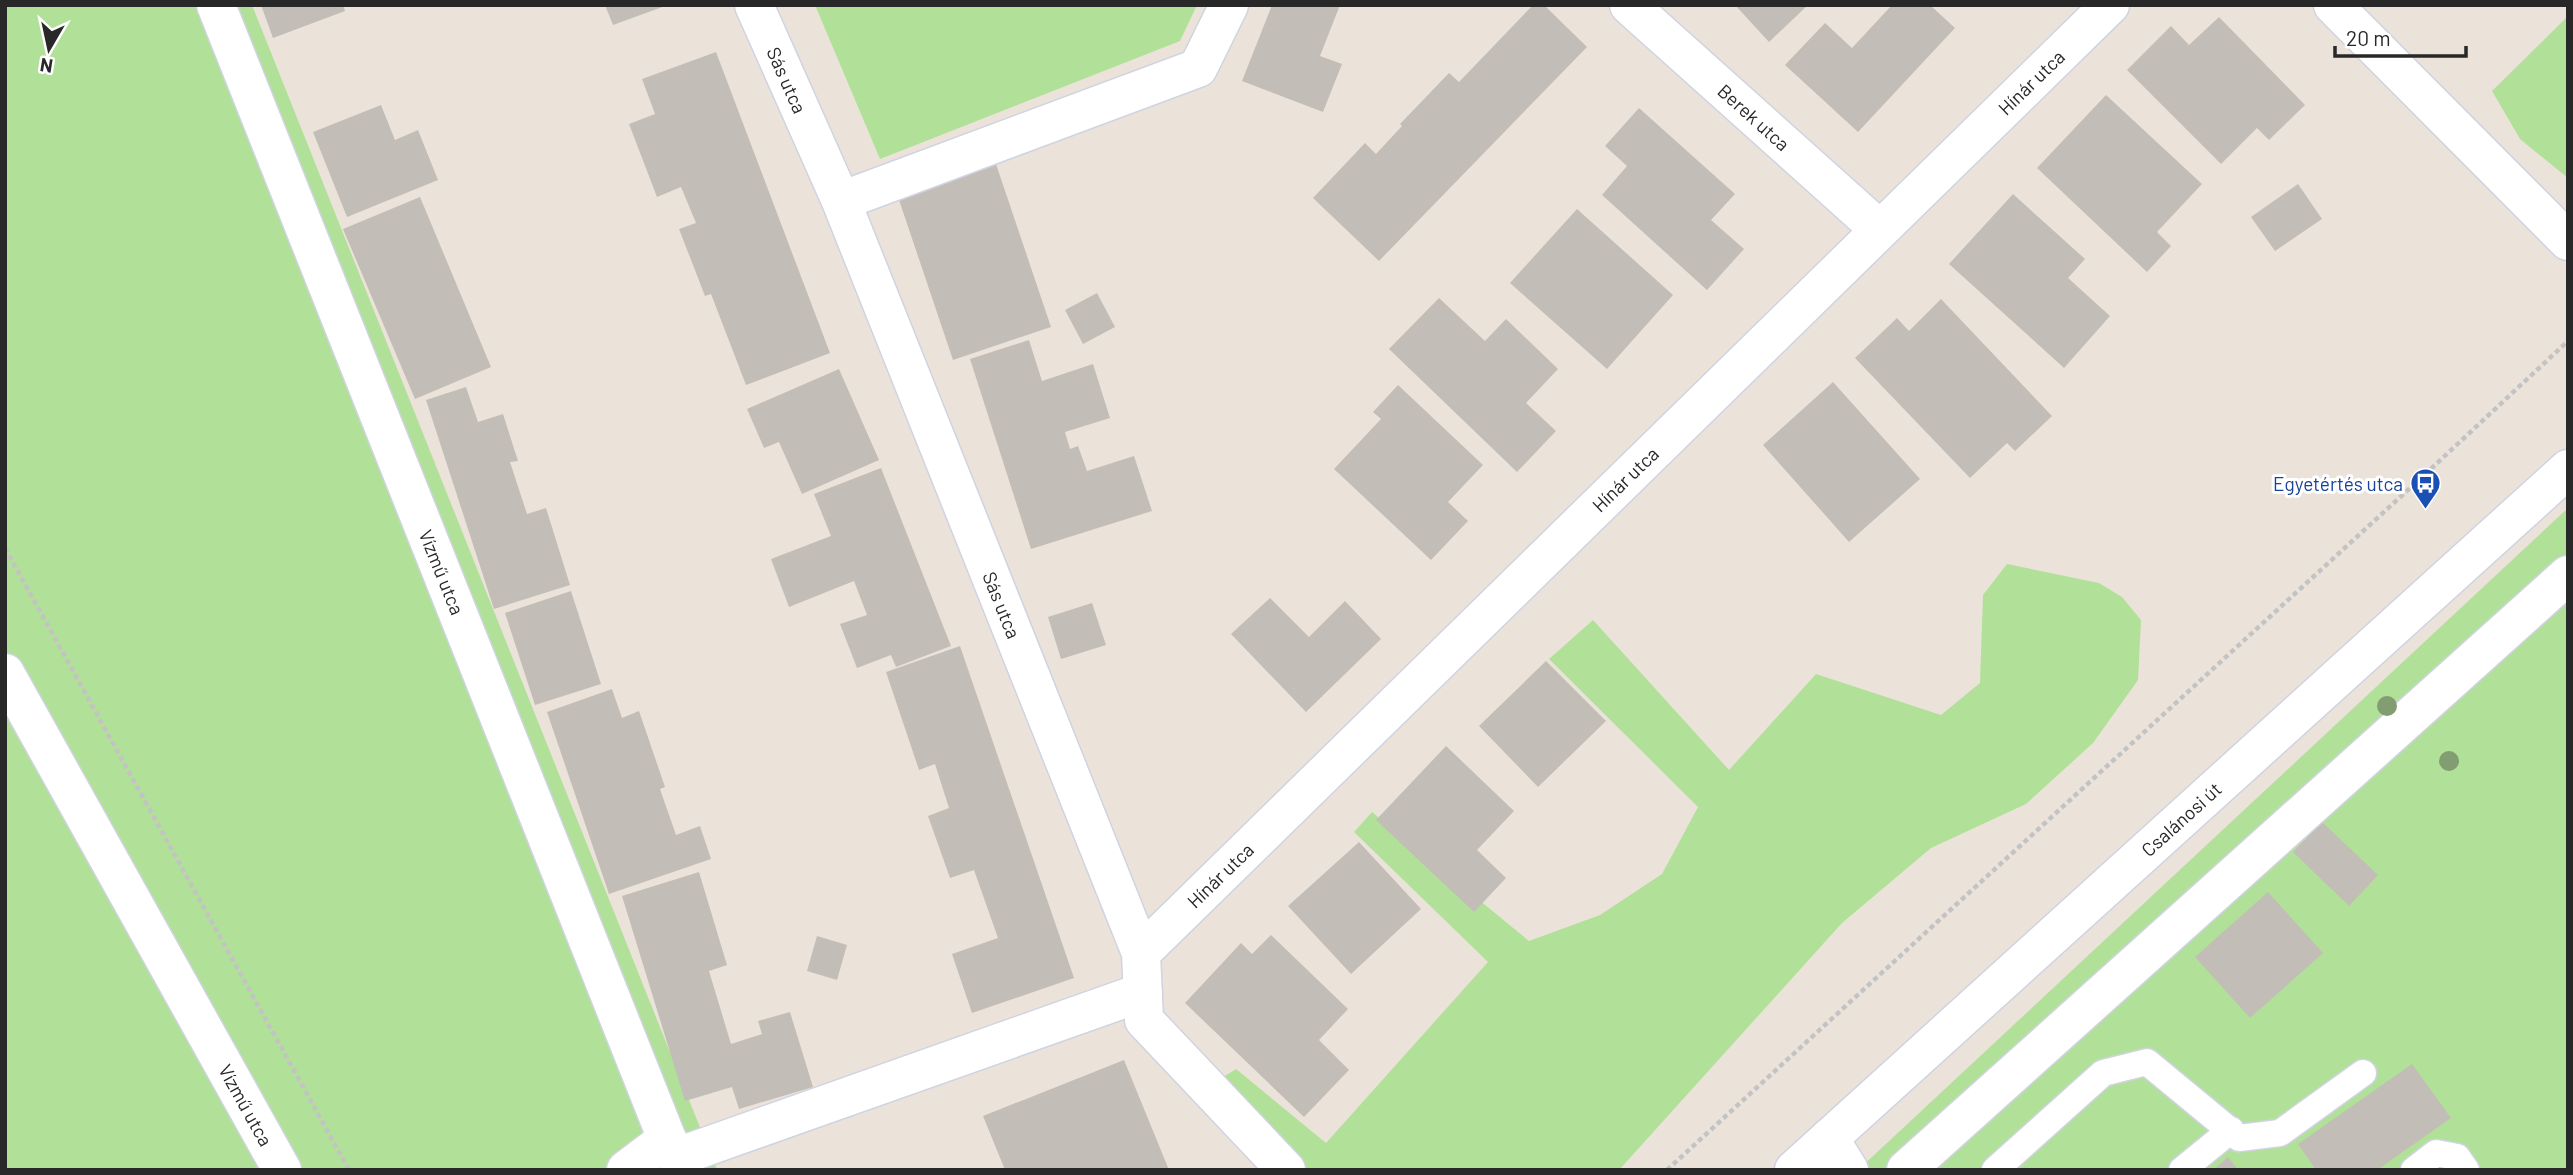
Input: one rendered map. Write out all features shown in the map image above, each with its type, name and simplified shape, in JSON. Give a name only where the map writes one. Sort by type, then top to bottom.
[{"type":"street","name":"Vízmű utca","points":[[216,5],[676,1155]]},
{"type":"street","name":"Sás utca","points":[[754,5],[841,201],[1141,953],[1144,1020],[1286,1170]]},
{"type":"street","points":[[841,201],[1198,68],[1229,5]]},
{"type":"street","name":"Berek utca","points":[[1629,5],[1880,229]]},
{"type":"street","name":"Hínár utca","points":[[1141,953],[2110,5]]},
{"type":"street","points":[[2333,5],[2568,241]]},
{"type":"street","name":"Csalánosi út","points":[[1794,1170],[2568,469]]},
{"type":"street","points":[[1906,1170],[2568,575]]},
{"type":"street","name":"Vízmű utca","points":[[5,673],[282,1170]]},
{"type":"street","points":[[626,1170],[1143,992]]},
{"type":"street","points":[[1829,1138],[1849,1170]]},
{"type":"lane","points":[[1995,1170],[2103,1073],[2147,1062],[2239,1138],[2280,1133],[2363,1073]]},
{"type":"lane","points":[[2182,1170],[2231,1130]]},
{"type":"lane","points":[[2414,1170],[2436,1153],[2457,1157],[2466,1170]]},
{"type":"path","points":[[1667,1170],[2568,341]]},
{"type":"path","points":[[5,548],[349,1170]]},
{"type":"green space","points":[[5,5],[252,5],[717,1170],[5,1170]]},
{"type":"green space","points":[[815,5],[1197,5],[1180,41],[880,159]]},
{"type":"green space","points":[[2568,16],[2568,178],[2520,139],[2492,91]]},
{"type":"green space","points":[[2568,508],[2568,1170],[1858,1170]]},
{"type":"green space","points":[[2007,564],[2099,583],[2122,597],[2141,620],[2138,680],[2093,743],[2026,804],[1931,848],[1842,923],[1619,1170],[1304,1170],[1217,1081],[1236,1069],[1326,1143],[1488,962],[1354,832],[1372,812],[1529,941],[1600,915],[1662,874],[1698,807],[1549,659],[1593,620],[1729,770],[1816,674],[1941,715],[1980,683],[1983,595]]},
{"type":"building","points":[[261,5],[343,5],[345,11],[273,38]]},
{"type":"building","points":[[605,5],[665,5],[665,6],[613,25]]},
{"type":"building","points":[[1272,5],[1340,5],[1320,56],[1342,64],[1323,112],[1242,81]]},
{"type":"building","points":[[1533,5],[1544,5],[1587,47],[1379,261],[1313,198],[1365,143],[1376,154],[1402,126],[1400,124],[1449,73],[1459,82]]},
{"type":"building","points":[[1735,5],[1808,5],[1769,42]]},
{"type":"building","points":[[1892,5],[1930,5],[1955,28],[1858,132],[1785,65],[1825,23],[1852,48]]},
{"type":"building","points":[[2219,17],[2305,105],[2269,140],[2257,128],[2221,164],[2127,70],[2171,26],[2189,45]]},
{"type":"building","points":[[716,52],[830,353],[746,385],[711,294],[705,296],[679,229],[696,223],[681,187],[657,197],[629,124],[655,114],[642,79]]},
{"type":"building","points":[[2106,95],[2202,184],[2157,232],[2171,246],[2147,272],[2037,168]]},
{"type":"building","points":[[381,105],[395,140],[418,130],[438,180],[347,217],[313,132]]},
{"type":"building","points":[[1639,108],[1735,194],[1711,220],[1744,249],[1707,290],[1602,195],[1627,166],[1605,146]]},
{"type":"building","points":[[994,158],[1051,327],[953,360],[896,191]]},
{"type":"building","points":[[2298,184],[2322,219],[2275,251],[2251,217]]},
{"type":"building","points":[[2013,194],[2085,259],[2068,278],[2110,316],[2064,368],[1949,264]]},
{"type":"building","points":[[420,197],[491,367],[415,399],[343,229]]},
{"type":"building","points":[[1577,209],[1673,295],[1607,369],[1510,283]]},
{"type":"building","points":[[1097,293],[1115,327],[1083,344],[1065,310]]},
{"type":"building","points":[[1439,298],[1485,341],[1506,319],[1558,369],[1526,403],[1556,431],[1517,472],[1389,349]]},
{"type":"building","points":[[1941,299],[2052,416],[2015,451],[2007,443],[1970,478],[1855,358],[1897,318],[1909,331]]},
{"type":"building","points":[[1029,340],[1042,381],[1093,364],[1110,418],[1065,432],[1070,449],[1078,446],[1087,471],[1134,456],[1152,511],[1031,549],[970,359]]},
{"type":"building","points":[[839,369],[879,460],[802,494],[779,442],[764,448],[747,409]]},
{"type":"building","points":[[1833,382],[1920,479],[1849,542],[1763,445]]},
{"type":"building","points":[[1398,385],[1483,465],[1448,502],[1468,521],[1431,560],[1334,469],[1381,419],[1373,412]]},
{"type":"building","points":[[466,387],[478,422],[503,414],[518,461],[510,462],[527,514],[546,508],[570,585],[494,609],[426,400]]},
{"type":"building","points":[[881,468],[951,646],[896,667],[891,655],[857,668],[840,624],[867,615],[854,581],[789,607],[771,559],[831,536],[814,494]]},
{"type":"building","points":[[571,591],[601,684],[535,705],[505,613]]},
{"type":"building","points":[[1270,598],[1309,637],[1345,601],[1381,639],[1306,712],[1231,634]]},
{"type":"building","points":[[1092,603],[1106,645],[1061,659],[1048,617]]},
{"type":"building","points":[[960,646],[1074,978],[972,1013],[952,954],[998,938],[974,870],[950,878],[928,816],[949,808],[935,764],[919,770],[886,672]]},
{"type":"building","points":[[1546,661],[1606,721],[1538,787],[1479,726]]},
{"type":"building","points":[[612,689],[622,718],[639,711],[665,787],[660,789],[676,835],[700,826],[711,859],[609,894],[547,712]]},
{"type":"building","points":[[1446,746],[1514,811],[1477,850],[1506,878],[1474,912],[1376,820]]},
{"type":"building","points":[[2322,822],[2378,875],[2349,906],[2293,852]]},
{"type":"building","points":[[1359,842],[1421,909],[1351,974],[1288,906]]},
{"type":"building","points":[[699,872],[727,965],[709,971],[731,1044],[762,1034],[758,1021],[790,1012],[813,1087],[739,1109],[732,1087],[685,1101],[622,896]]},
{"type":"building","points":[[2268,892],[2323,953],[2250,1018],[2195,957]]},
{"type":"building","points":[[1271,935],[1348,1009],[1319,1040],[1349,1070],[1304,1117],[1185,1003],[1241,943],[1252,954]]},
{"type":"building","points":[[817,936],[847,945],[837,980],[807,971]]},
{"type":"building","points":[[1124,1060],[1169,1170],[1005,1170],[983,1116]]},
{"type":"building","points":[[2412,1064],[2451,1118],[2377,1170],[2316,1170],[2298,1144]]},
{"type":"building","points":[[2228,1157],[2238,1170],[2213,1170]]},
{"type":"place","name":"Egyetértés utca","points":[[2426,510]]}]
